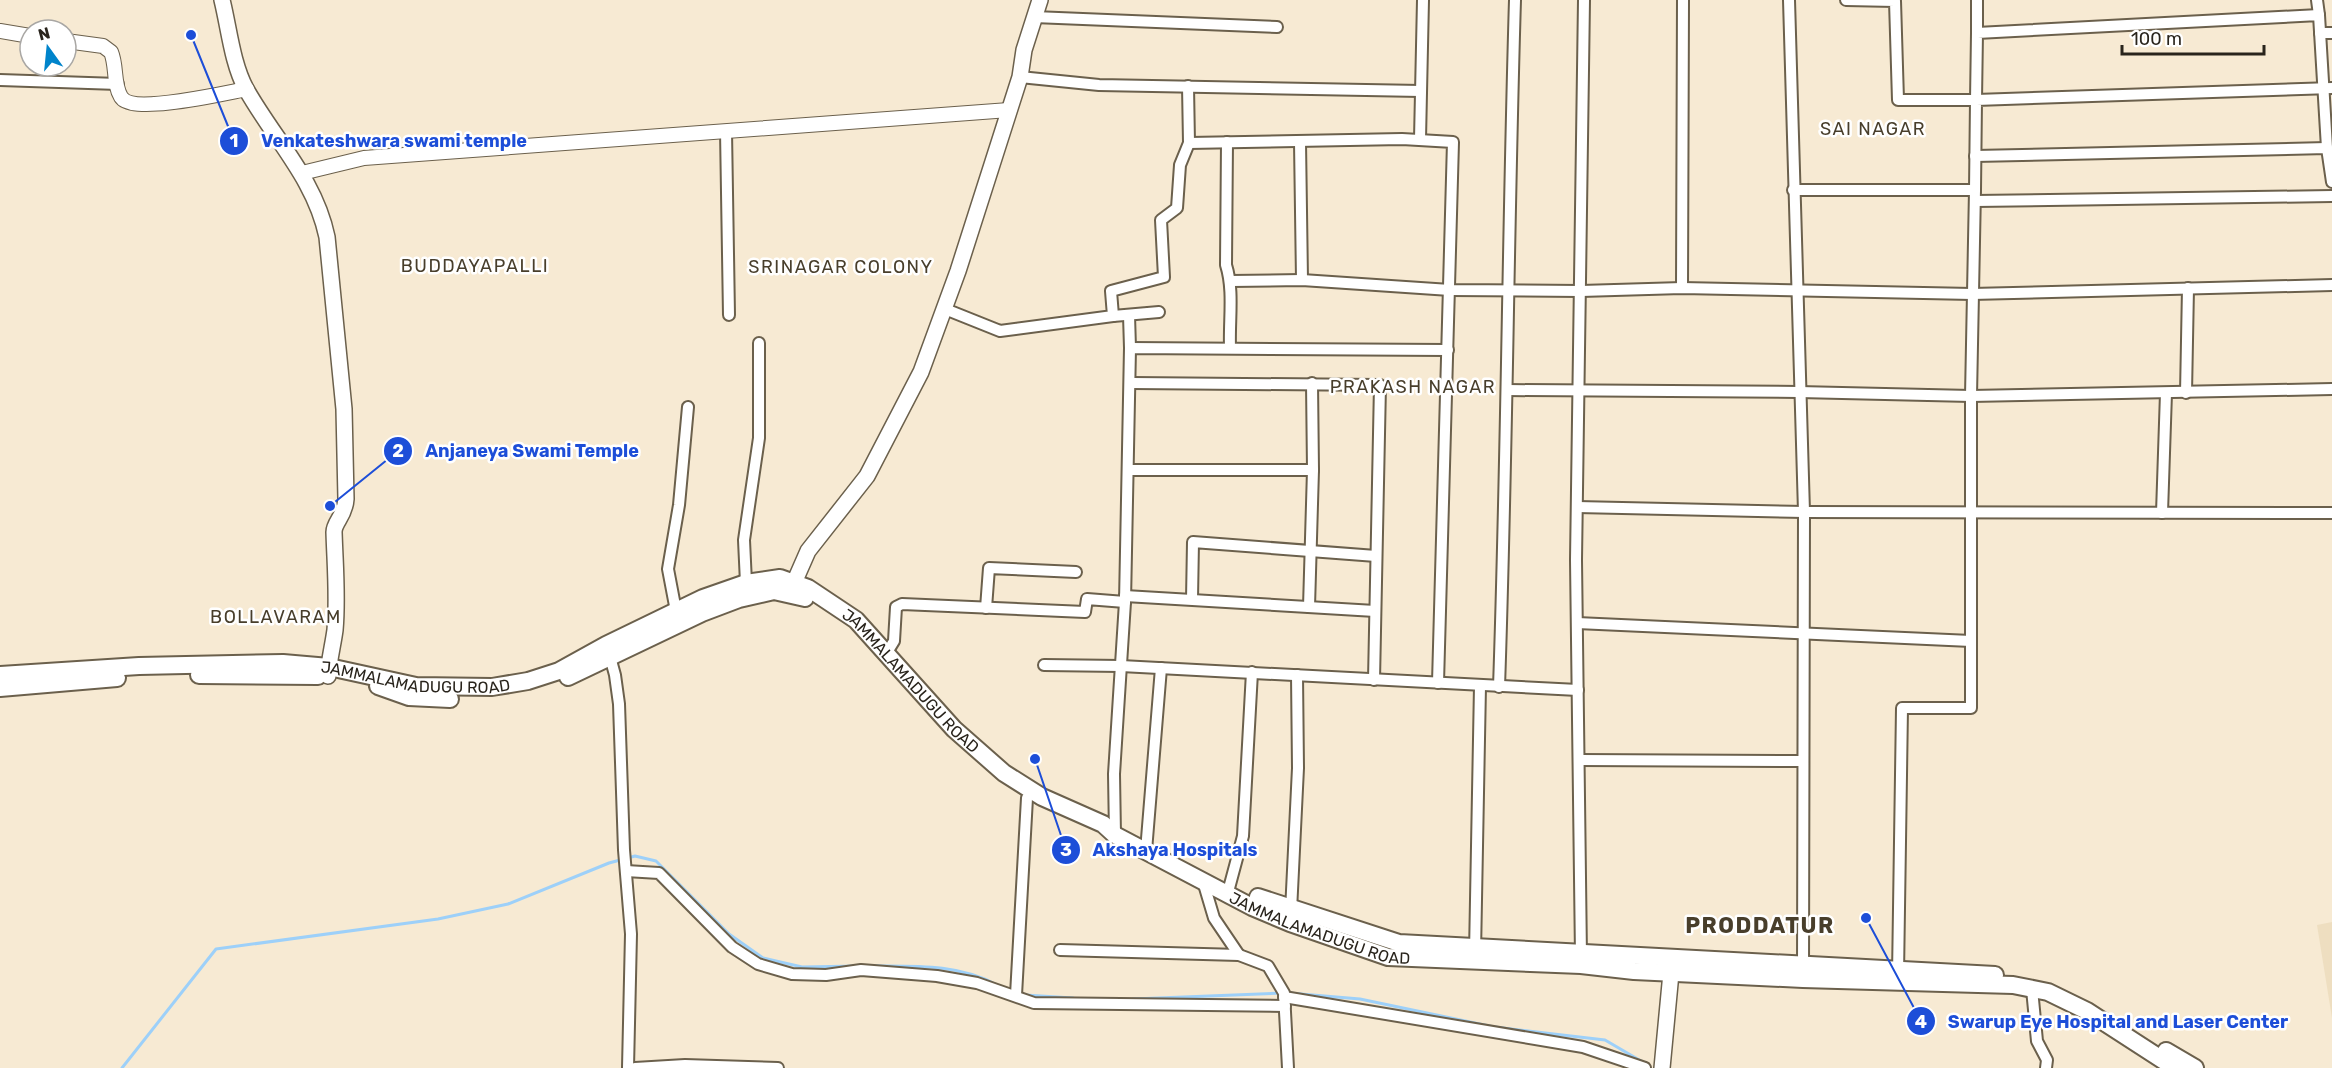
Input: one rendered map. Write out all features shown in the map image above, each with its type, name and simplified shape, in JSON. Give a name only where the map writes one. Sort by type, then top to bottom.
[{"type":"main road","points":[[222,0],[246,89],[302,173],[323,219],[327,237],[344,410],[346,498],[345,511],[334,531],[337,568],[335,629],[329,671]]},
{"type":"main road","points":[[792,587],[808,551],[867,476],[890,436],[921,372],[945,309],[1020,77],[1024,50],[1040,0]]},
{"type":"main road","name":"JAMMALAMADUGU ROAD","points":[[608,651],[676,611],[696,609],[746,583],[780,578],[792,587],[856,620],[954,729],[1004,773],[1042,797],[1111,829],[1202,879],[1229,888],[1252,907],[1290,916],[1388,957],[1475,955],[1581,959],[1671,973],[1803,971]]},
{"type":"main road","points":[[0,688],[27,680],[130,672],[223,670],[329,671],[366,678],[410,697],[477,693],[553,684],[608,651],[696,609],[792,587],[850,628],[954,743],[987,773],[1027,798],[1099,832],[1111,829]]},
{"type":"main road","points":[[0,675],[27,680]]},
{"type":"main road","points":[[1146,847],[1229,888]]},
{"type":"main road","points":[[1581,959],[1898,975],[2013,985],[2048,992],[2087,1011],[2175,1068]]},
{"type":"main road","points":[[1662,1068],[1671,973]]},
{"type":"main road","points":[[1898,975],[1978,973],[2052,981],[2195,1068]]},
{"type":"street","points":[[1420,139],[1423,0]]},
{"type":"street","points":[[1499,687],[1515,0]]},
{"type":"street","points":[[1581,959],[1577,507],[1584,0]]},
{"type":"street","points":[[1682,288],[1683,0]]},
{"type":"street","points":[[1789,0],[1804,512],[1803,971]]},
{"type":"street","points":[[1846,0],[1895,1],[1898,100],[1976,100],[2328,88]]},
{"type":"street","points":[[1898,975],[1902,708],[1971,708],[1971,396],[1977,0]]},
{"type":"street","points":[[2317,0],[2328,88],[2327,148],[2332,177]]},
{"type":"street","points":[[1977,33],[2319,15]]},
{"type":"street","points":[[1034,17],[1277,27]]},
{"type":"street","points":[[0,31],[18,34]]},
{"type":"street","points":[[2320,33],[2332,33]]},
{"type":"street","points":[[78,43],[103,46],[111,52],[122,99],[137,105],[246,89]]},
{"type":"street","points":[[1020,77],[1099,85],[1421,91]]},
{"type":"street","points":[[0,80],[118,84]]},
{"type":"street","points":[[1113,316],[1111,291],[1164,277],[1161,220],[1178,208],[1180,165],[1189,142],[1188,86]]},
{"type":"street","points":[[302,173],[364,158],[1009,110]]},
{"type":"street","points":[[726,131],[729,315]]},
{"type":"street","points":[[1189,142],[1420,139],[1453,142],[1438,683]]},
{"type":"street","points":[[1227,142],[1226,265],[1231,281],[1228,301],[1230,347]]},
{"type":"street","points":[[1300,142],[1303,194],[1302,280]]},
{"type":"street","points":[[1975,156],[2327,148]]},
{"type":"street","points":[[1793,190],[1975,196],[2332,196]]},
{"type":"street","points":[[1231,281],[1302,280],[1450,290],[1581,291],[1682,288],[1972,294],[2332,285]]},
{"type":"street","points":[[2186,393],[2188,288]]},
{"type":"street","points":[[945,309],[1000,331],[1160,312]]},
{"type":"street","points":[[1111,829],[1125,599],[1132,383],[1130,315]]},
{"type":"street","points":[[746,583],[744,540],[759,438],[759,343]]},
{"type":"street","points":[[1131,348],[1448,350]]},
{"type":"street","points":[[1132,383],[1380,385],[1374,680]]},
{"type":"street","points":[[1309,607],[1313,470],[1312,383]]},
{"type":"street","points":[[1506,390],[1971,396],[2332,389]]},
{"type":"street","points":[[2162,513],[2166,393]]},
{"type":"street","points":[[676,611],[668,569],[679,505],[688,407]]},
{"type":"street","points":[[1128,470],[1313,470]]},
{"type":"street","points":[[1577,507],[1804,512],[2332,513]]},
{"type":"street","points":[[1192,599],[1193,542],[1376,556]]},
{"type":"street","points":[[986,608],[989,568],[1076,572]]},
{"type":"street","points":[[886,654],[894,641],[897,605],[1085,612],[1087,598],[1192,599],[1375,611]]},
{"type":"street","points":[[1577,623],[1971,641]]},
{"type":"street","points":[[608,651],[615,675],[620,715],[625,863],[631,934],[628,1068]]},
{"type":"street","points":[[1044,665],[1252,672],[1578,690]]},
{"type":"street","points":[[1146,847],[1161,668]]},
{"type":"street","points":[[1229,888],[1243,836],[1252,672]]},
{"type":"street","points":[[1290,916],[1298,768],[1297,675]]},
{"type":"street","points":[[1475,955],[1480,686]]},
{"type":"street","points":[[1579,760],[1803,761]]},
{"type":"street","points":[[1016,996],[1027,798]]},
{"type":"street","points":[[625,863],[659,873],[732,947],[758,964],[792,974],[826,975],[861,970],[937,976],[977,983],[1034,1003],[1285,1001],[1583,1047],[1645,1068]]},
{"type":"street","points":[[1202,879],[1214,918],[1239,955]]},
{"type":"street","points":[[1060,950],[1239,955],[1268,966],[1285,1001],[1288,1068]]},
{"type":"street","points":[[2032,989],[2037,1041],[2047,1060],[2046,1068]]},
{"type":"street","points":[[635,1068],[686,1065],[778,1068]]},
{"type":"shaded area","points":[[2332,922],[2332,1018],[2317,925]]},
{"type":"waterway","points":[[122,1068],[216,949],[438,919],[508,904],[609,863],[635,856],[656,861],[729,934],[763,958],[802,967],[859,966]]},
{"type":"waterway","points":[[872,966],[953,970],[999,986]]},
{"type":"waterway","points":[[1133,999],[1282,993]]},
{"type":"waterway","points":[[1289,993],[1360,999],[1494,1027],[1605,1040],[1641,1061]]},
{"type":"waterway","points":[[1025,995],[1073,998]]},
{"type":"place","name":"Venkateshwara swami temple","points":[[191,35]]},
{"type":"place","name":"Anjaneya Swami Temple","points":[[330,506]]},
{"type":"place","name":"Akshaya Hospitals","points":[[1035,759]]},
{"type":"place","name":"Swarup Eye Hospital and Laser Center","points":[[1866,918]]},
{"type":"district","name":"SAI NAGAR","points":[[1873,129]]},
{"type":"district","name":"BUDDAYAPALLI","points":[[475,266]]},
{"type":"district","name":"SRINAGAR COLONY","points":[[841,267]]},
{"type":"district","name":"PRAKASH NAGAR","points":[[1413,387]]},
{"type":"district","name":"BOLLAVARAM","points":[[276,617]]},
{"type":"district","name":"PRODDATUR","points":[[1760,925]]}]
